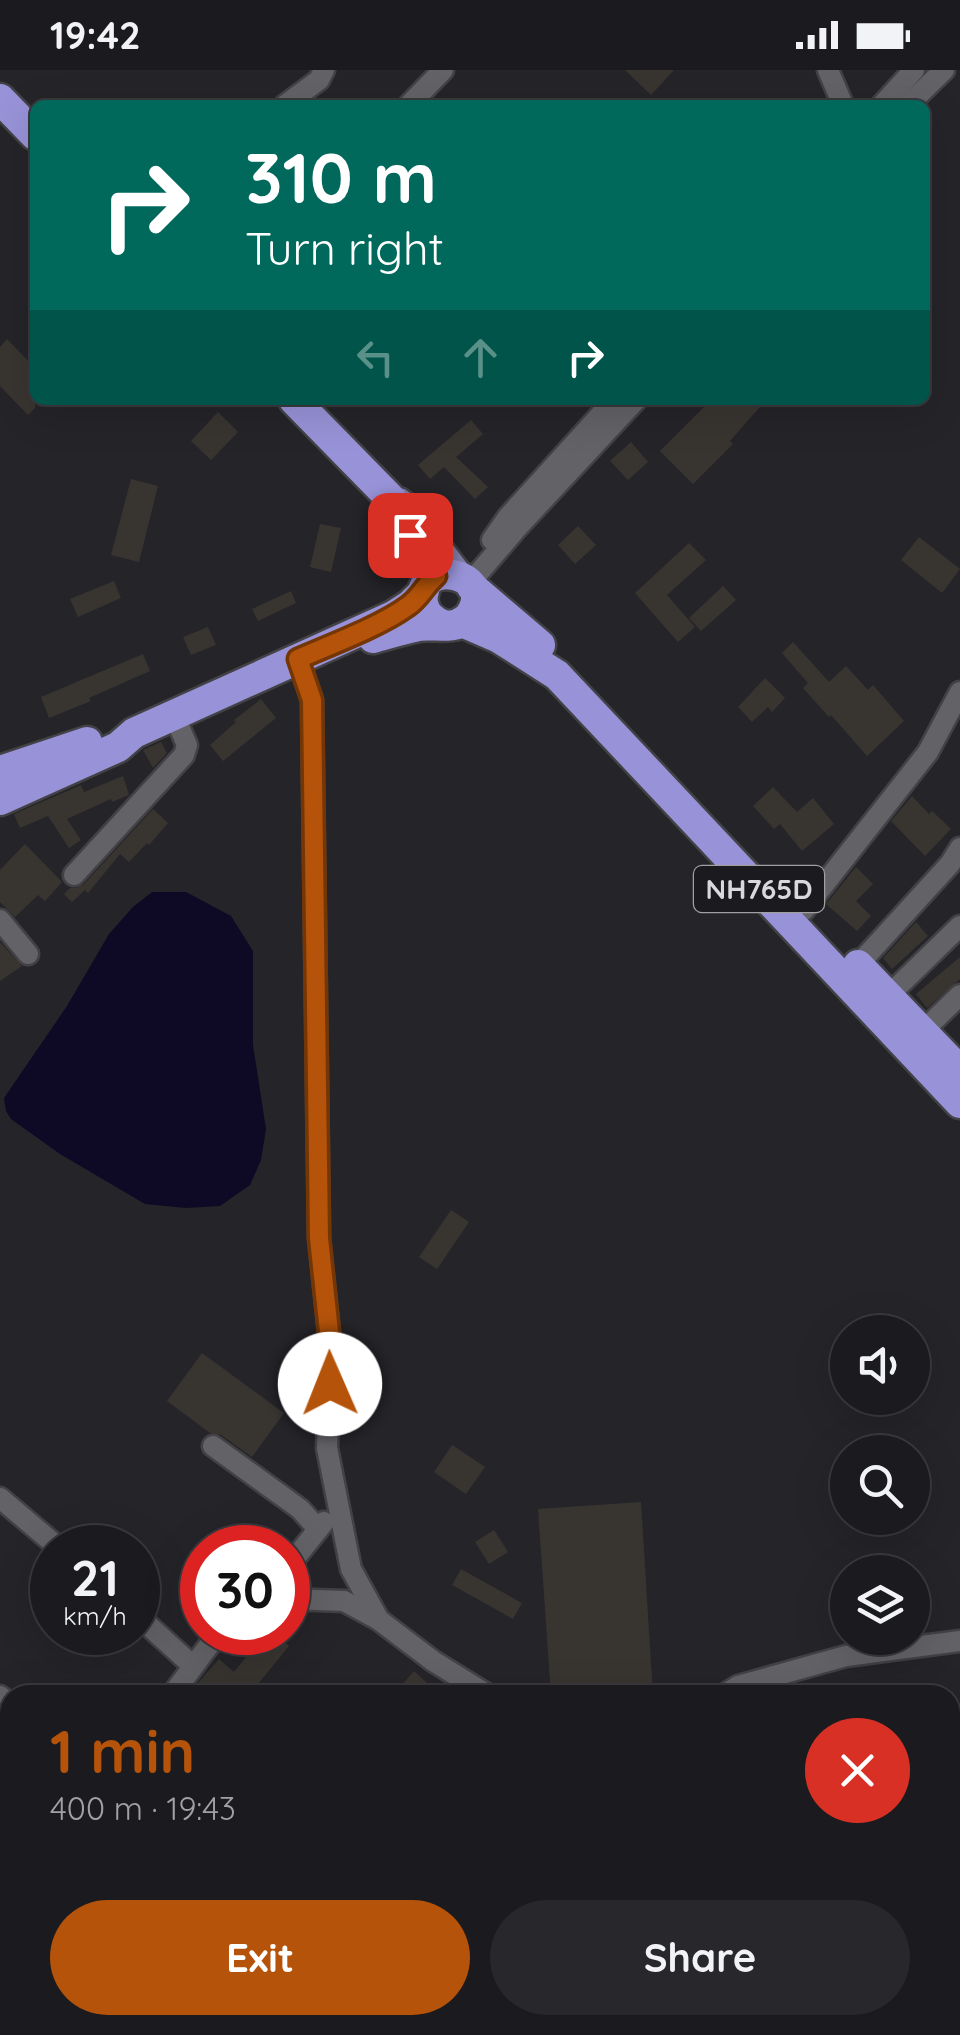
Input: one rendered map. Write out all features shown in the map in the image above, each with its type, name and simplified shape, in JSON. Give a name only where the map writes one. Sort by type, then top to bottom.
[{"type":"highway","points":[[299,405],[392,500]]},
{"type":"highway","points":[[453,624],[434,622],[423,606],[454,582]]},
{"type":"highway","points":[[305,656],[422,626],[453,624],[473,611],[475,603],[454,582]]},
{"type":"highway","points":[[0,800],[118,747],[134,734],[174,715],[393,616],[454,582]]},
{"type":"highway","name":"NH765D","points":[[454,582],[562,664],[960,1071]]},
{"type":"highway","name":"NH765D","points":[[453,624],[499,638],[556,674],[960,1104]]},
{"type":"highway","points":[[0,771],[106,736],[134,734]]},
{"type":"main road","points":[[392,500],[396,514],[428,560],[454,582]]},
{"type":"street","points":[[292,100],[319,80],[324,70]]},
{"type":"street","points":[[414,100],[443,70]]},
{"type":"street","points":[[828,70],[841,100]]},
{"type":"street","points":[[887,100],[914,70]]},
{"type":"street","points":[[913,100],[944,70]]},
{"type":"street","points":[[454,582],[609,405]]},
{"type":"street","points":[[454,582],[517,528],[631,405]]},
{"type":"street","points":[[305,656],[312,700],[319,1238],[331,1351],[327,1448],[351,1569],[378,1620]]},
{"type":"street","points":[[804,910],[928,752],[960,692]]},
{"type":"street","points":[[74,875],[184,755],[187,745],[174,715]]},
{"type":"street","points":[[858,965],[960,848]]},
{"type":"street","points":[[0,920],[28,954]]},
{"type":"street","points":[[888,996],[960,926]]},
{"type":"street","points":[[923,1031],[960,995]]},
{"type":"street","points":[[214,1446],[300,1509],[318,1529]]},
{"type":"street","points":[[0,1498],[31,1525]]},
{"type":"street","points":[[310,1539],[338,1506]]},
{"type":"street","points":[[310,1600],[344,1601],[471,1685]]},
{"type":"street","points":[[160,1636],[193,1666]]},
{"type":"street","points":[[742,1685],[846,1656],[960,1642]]},
{"type":"street","points":[[179,1685],[202,1655]]},
{"type":"shaded area","points":[[152,892],[186,892],[231,916],[253,951],[253,1045],[266,1129],[261,1160],[250,1185],[220,1206],[145,1204],[60,1154],[11,1119],[6,1111],[4,1098],[67,1006],[109,934]]},
{"type":"building","points":[[625,70],[674,70],[651,95]]},
{"type":"building","points":[[7,339],[30,363],[30,405],[35,408],[28,415],[0,386],[0,347]]},
{"type":"building","points":[[706,405],[762,405],[730,441],[733,444],[693,484],[660,451]]},
{"type":"building","points":[[218,412],[238,432],[211,460],[191,441]]},
{"type":"building","points":[[471,420],[483,434],[456,457],[488,487],[475,499],[444,467],[430,479],[418,465]]},
{"type":"building","points":[[631,442],[648,462],[628,480],[610,461]]},
{"type":"building","points":[[131,479],[158,486],[139,562],[111,555]]},
{"type":"building","points":[[320,524],[341,528],[331,572],[310,567]]},
{"type":"building","points":[[578,526],[596,545],[575,564],[558,545]]},
{"type":"building","points":[[919,537],[960,569],[942,593],[901,560]]},
{"type":"building","points":[[689,543],[706,560],[667,595],[695,627],[678,642],[635,593]]},
{"type":"building","points":[[114,581],[121,598],[78,617],[70,599]]},
{"type":"building","points":[[723,586],[736,600],[701,631],[689,618]]},
{"type":"building","points":[[291,591],[296,603],[258,621],[252,609]]},
{"type":"building","points":[[208,627],[216,645],[191,655],[183,637]]},
{"type":"building","points":[[793,642],[829,682],[846,666],[868,690],[873,685],[904,721],[867,756],[803,688],[808,683],[782,653]]},
{"type":"building","points":[[143,654],[150,671],[49,718],[41,697]]},
{"type":"building","points":[[765,678],[785,698],[772,712],[768,707],[752,722],[738,707]]},
{"type":"building","points":[[261,699],[276,718],[223,761],[210,745]]},
{"type":"building","points":[[161,742],[167,753],[153,768],[143,750]]},
{"type":"building","points":[[123,776],[129,795],[67,819],[81,840],[69,848],[48,816],[20,828],[14,814],[81,785],[84,792]]},
{"type":"building","points":[[773,787],[797,812],[813,798],[834,824],[802,851],[780,824],[774,829],[753,806]]},
{"type":"building","points":[[912,796],[951,829],[925,856],[891,821]]},
{"type":"building","points":[[153,809],[168,823],[149,845],[129,862],[120,854],[88,893],[85,890],[72,902],[64,894],[84,884]]},
{"type":"building","points":[[25,844],[62,882],[45,901],[38,895],[15,917],[0,902],[0,870]]},
{"type":"building","points":[[856,867],[873,884],[856,901],[871,916],[857,931],[826,904]]},
{"type":"building","points":[[916,922],[928,936],[892,969],[883,958]]},
{"type":"building","points":[[0,942],[22,966],[0,981]]},
{"type":"building","points":[[960,957],[960,979],[927,1008],[916,994]]},
{"type":"building","points":[[451,1210],[469,1222],[437,1269],[419,1257]]},
{"type":"building","points":[[202,1353],[284,1413],[252,1457],[221,1435],[210,1433],[167,1401]]},
{"type":"building","points":[[452,1445],[485,1467],[466,1494],[434,1472]]},
{"type":"building","points":[[641,1502],[652,1685],[550,1685],[538,1509]]},
{"type":"building","points":[[494,1530],[508,1552],[489,1564],[475,1542]]},
{"type":"building","points":[[461,1569],[522,1603],[513,1619],[452,1585]]},
{"type":"building","points":[[248,1655],[282,1655],[257,1685],[196,1685],[219,1659],[234,1672]]},
{"type":"building","points":[[414,1671],[429,1685],[402,1685]]},
{"type":"route","points":[[330,1384],[331,1351],[319,1238],[312,700],[298,659],[393,616],[424,591],[436,576],[410,535]]}]
